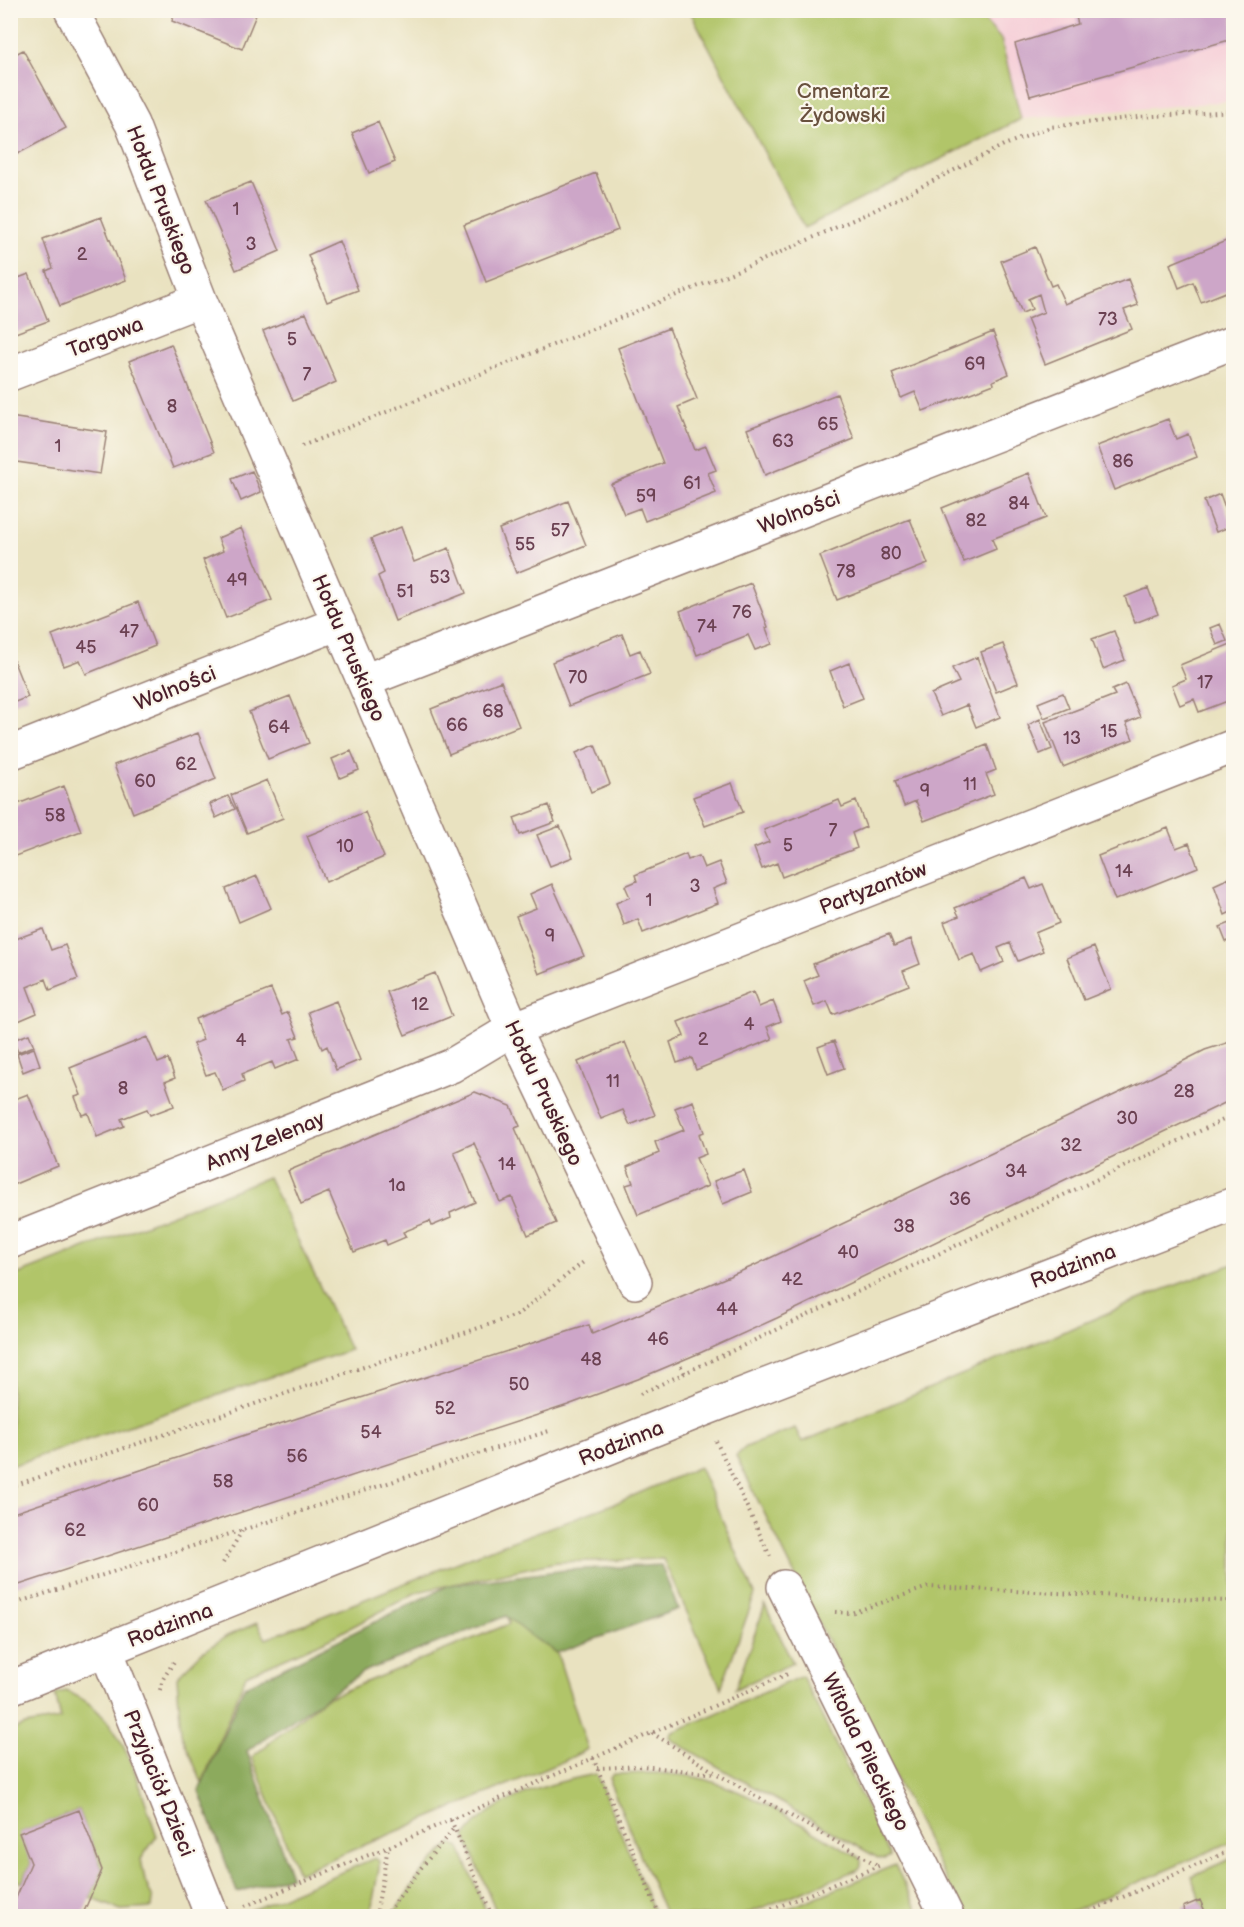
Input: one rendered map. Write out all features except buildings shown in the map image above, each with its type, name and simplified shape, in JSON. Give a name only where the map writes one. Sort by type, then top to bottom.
[{"type":"street","name":"Hołdu Pruskiego","points":[[71,10],[132,124],[200,300],[513,1029],[635,1282]]},
{"type":"street","name":"Targowa","points":[[10,374],[200,300]]},
{"type":"street","name":"Wolności","points":[[364,681],[1233,342]]},
{"type":"street","name":"Wolności","points":[[10,753],[339,623]]},
{"type":"street","name":"Partyzantów","points":[[513,1029],[1233,746]]},
{"type":"street","name":"Anny Zelenay","points":[[10,1242],[451,1066],[513,1029]]},
{"type":"street","name":"Rodzinna","points":[[10,1688],[702,1410],[1233,1204]]},
{"type":"street","name":"Witolda Pileckiego","points":[[790,1599],[947,1917]]},
{"type":"street","name":"Przyjaciół Dzieci","points":[[106,1650],[211,1915]]},
{"type":"path","points":[[268,460],[756,263],[873,211],[1004,145],[1050,127],[1138,117],[1233,111]]},
{"type":"path","points":[[633,1398],[1233,1115]]},
{"type":"path","points":[[10,1487],[517,1315],[614,1238]]},
{"type":"path","points":[[702,1410],[790,1599],[851,1613],[928,1587],[1227,1601],[1233,1604]]},
{"type":"path","points":[[10,1605],[551,1430]]},
{"type":"path","points":[[220,1569],[243,1530]]},
{"type":"path","points":[[158,1695],[163,1680],[179,1656]]},
{"type":"path","points":[[211,1915],[232,1911],[388,1847],[821,1660]]},
{"type":"path","points":[[652,1733],[719,1775],[879,1866]]},
{"type":"path","points":[[593,1758],[660,1917]]},
{"type":"path","points":[[597,1768],[642,1766],[719,1775]]},
{"type":"path","points":[[451,1820],[492,1917]]},
{"type":"path","points":[[385,1917],[454,1828]]},
{"type":"path","points":[[376,1917],[388,1847]]},
{"type":"path","points":[[1079,1917],[1233,1849]]},
{"type":"path","points":[[756,1917],[915,1853]]},
{"type":"shaded area","points":[[976,11],[1233,11],[1233,101],[1021,119],[1001,39]]},
{"type":"green space","name":"Cmentarz Żydowski","points":[[690,11],[976,11],[1001,39],[1021,119],[804,228]]},
{"type":"green space","points":[[268,1177],[350,1350],[11,1466],[11,1277]]},
{"type":"green space","points":[[1233,1264],[1233,1841],[1061,1916],[964,1916],[736,1456],[746,1447],[795,1428],[802,1442],[1160,1291]]},
{"type":"green space","points":[[699,1467],[755,1594],[721,1688],[663,1559],[556,1562],[417,1592],[331,1638],[246,1675],[202,1783],[181,1733],[177,1677],[202,1652],[227,1636],[257,1623],[266,1639],[480,1553],[621,1501]]},
{"type":"green space","points":[[661,1565],[678,1609],[557,1653],[506,1616],[363,1672],[247,1751],[291,1876],[237,1892],[199,1791],[244,1687],[449,1585],[566,1570]]},
{"type":"green space","points":[[765,1605],[793,1663],[735,1689]]},
{"type":"green space","points":[[507,1616],[557,1653],[588,1749],[298,1873],[252,1757],[324,1699],[509,1624]]},
{"type":"green space","points":[[802,1676],[890,1856],[885,1859],[878,1858],[673,1741],[670,1737],[671,1733]]},
{"type":"green space","points":[[65,1691],[85,1701],[102,1715],[126,1751],[135,1773],[157,1836],[141,1859],[145,1881],[153,1899],[152,1908],[121,1910],[90,1898],[102,1869],[79,1810],[20,1833],[31,1863],[22,1883],[11,1878],[10,1731],[25,1725],[61,1719],[55,1694]]},
{"type":"green space","points":[[657,1773],[690,1776],[710,1781],[753,1798],[857,1856],[861,1860],[861,1865],[859,1869],[741,1916],[666,1916],[610,1783],[613,1774]]},
{"type":"green space","points":[[596,1774],[656,1916],[498,1916],[465,1836],[476,1823],[506,1802],[542,1787]]},
{"type":"green space","points":[[451,1843],[460,1848],[488,1916],[392,1916],[421,1873]]},
{"type":"green space","points":[[375,1858],[379,1861],[379,1868],[370,1916],[243,1916],[244,1913]]},
{"type":"green space","points":[[1233,1858],[1233,1916],[1207,1916],[1191,1876]]},
{"type":"green space","points":[[895,1865],[920,1916],[770,1916]]}]
